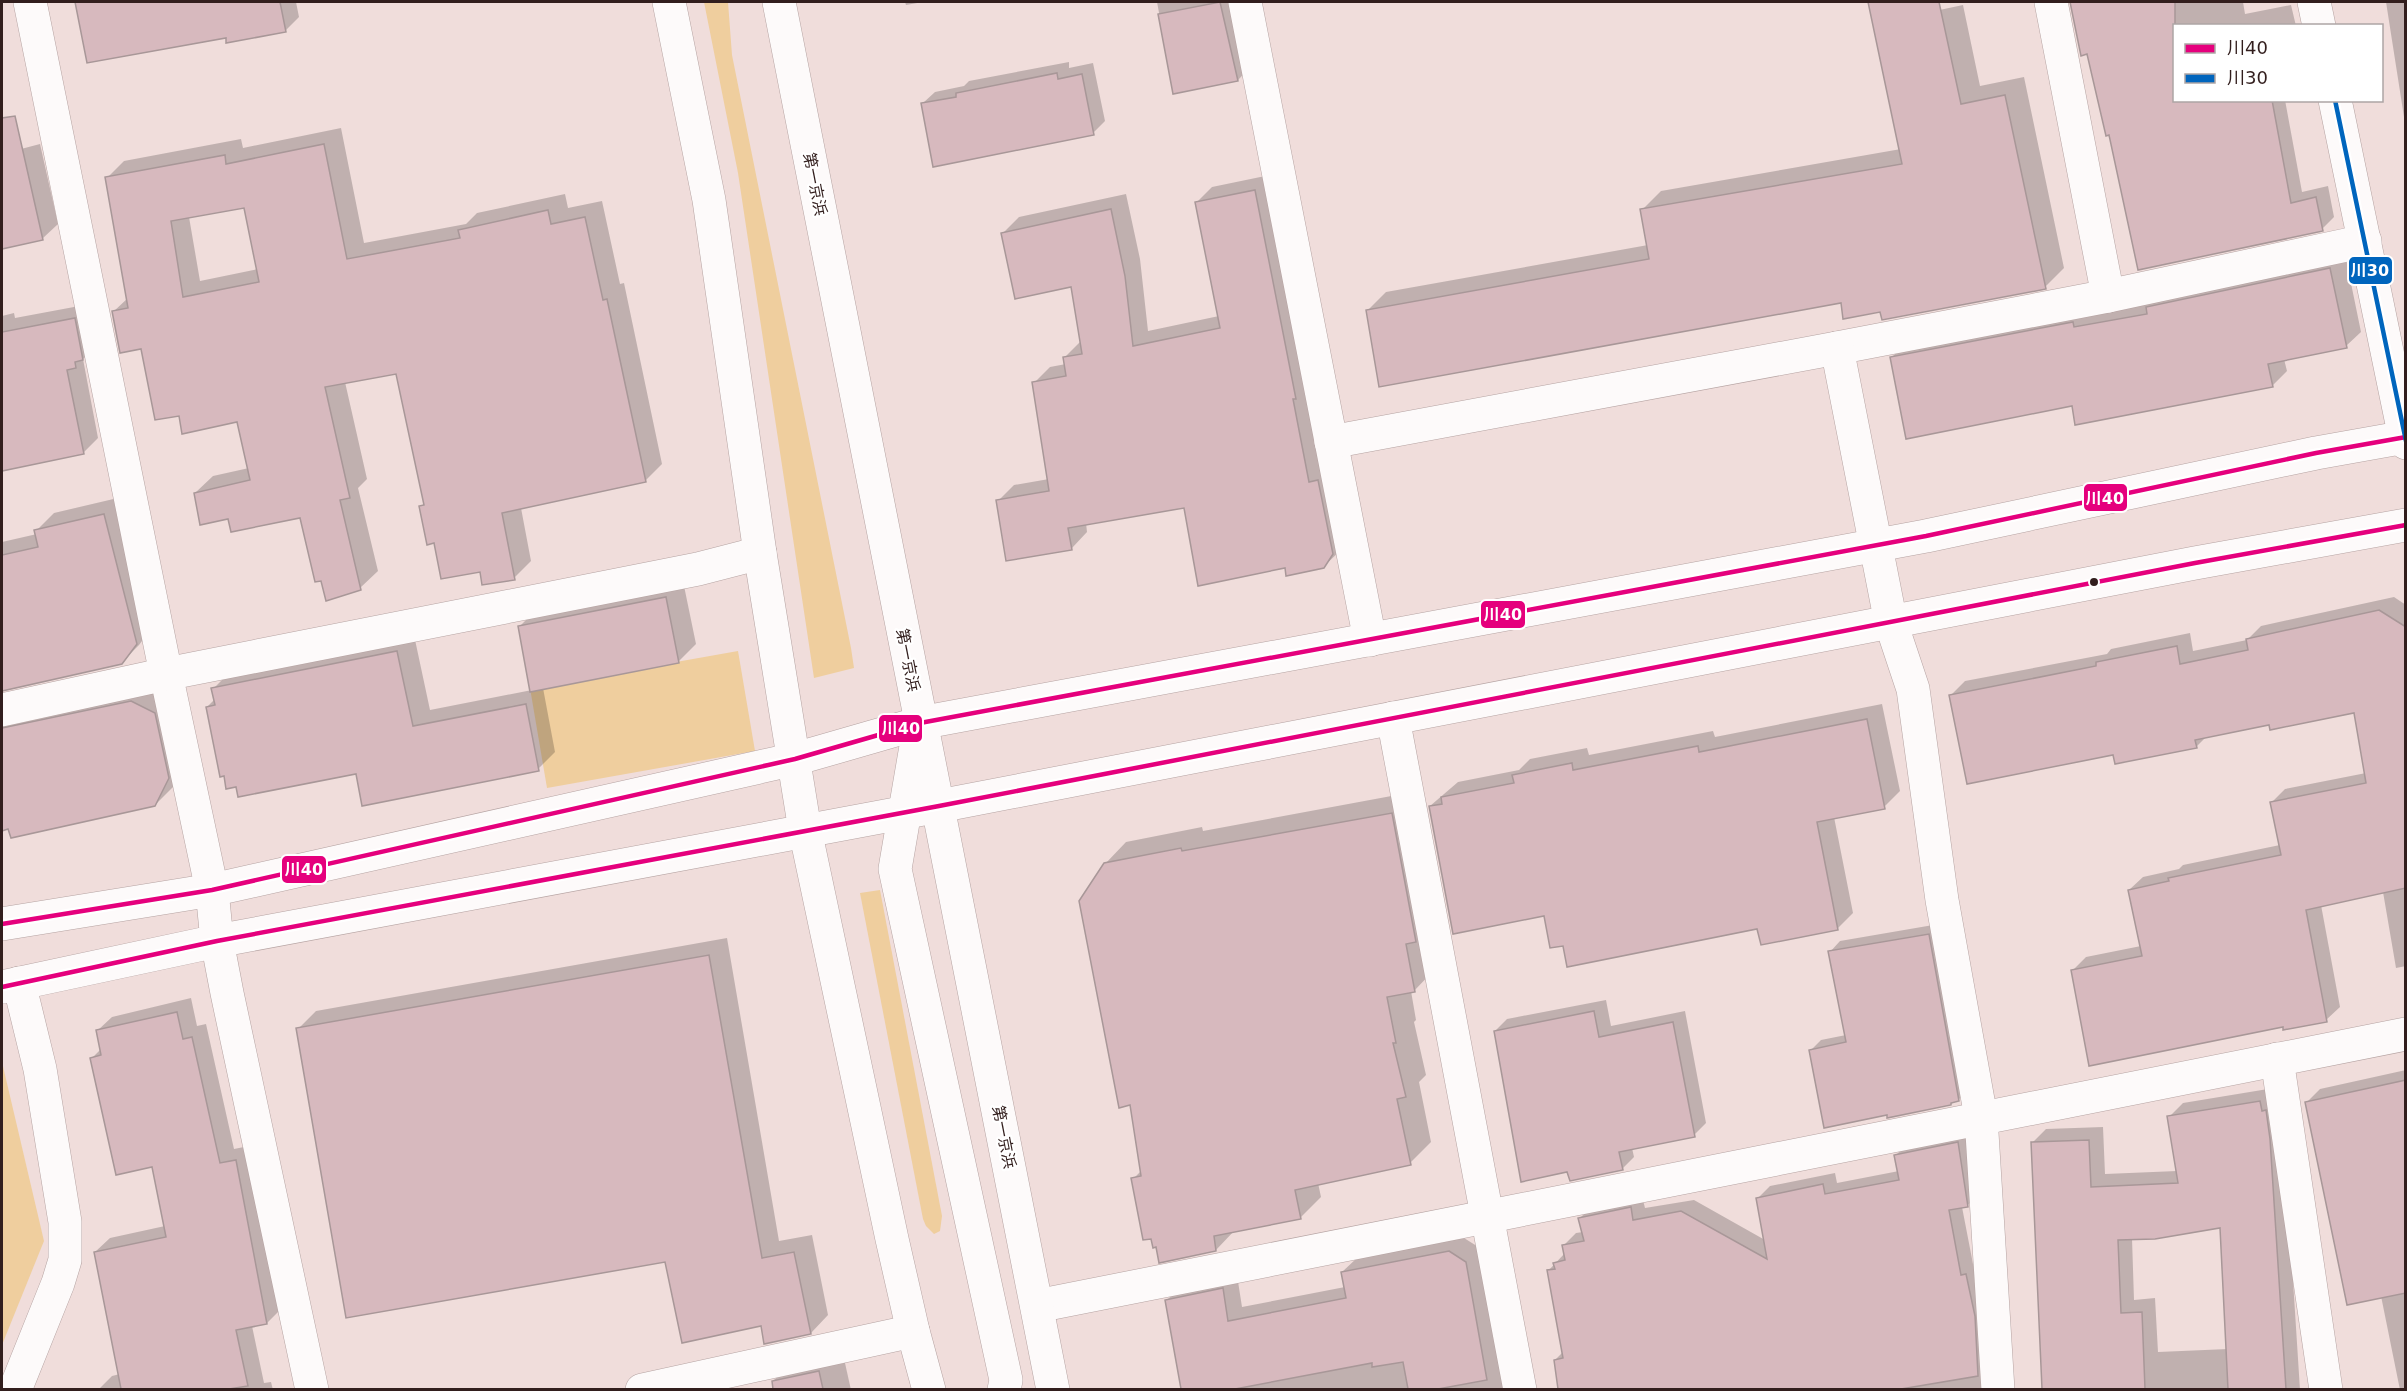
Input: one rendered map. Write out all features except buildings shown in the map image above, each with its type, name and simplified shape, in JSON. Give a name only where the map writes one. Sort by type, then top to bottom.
[{"type":"main road","points":[[30,2],[212,890],[217,941],[312,1389]]},
{"type":"main road","points":[[669,2],[709,200],[760,553],[805,830],[913,1331],[929,1389]]},
{"type":"main road","name":"第一京浜","points":[[779,2],[1053,1389]]},
{"type":"main road","points":[[1245,2],[1371,640]]},
{"type":"main road","points":[[2051,2],[2108,296]]},
{"type":"main road","points":[[2314,2],[2319,24]]},
{"type":"main road","points":[[2,924],[212,890],[795,759],[920,723],[1876,545],[2405,439],[2335,102]]},
{"type":"main road","points":[[1331,442],[2108,296],[2365,241]]},
{"type":"main road","points":[[1837,348],[1891,624],[1913,689],[1942,900],[1981,1118],[1998,1389]]},
{"type":"main road","points":[[15,1389],[65,1260],[65,1222],[42,1081],[10,985],[217,941],[939,806],[1891,624],[2195,563],[2406,525]]},
{"type":"main road","points":[[2,710],[166,674],[698,569],[760,553]]},
{"type":"main road","points":[[1393,718],[1520,1389]]},
{"type":"main road","points":[[920,723],[895,869],[1006,1380],[1004,1389]]},
{"type":"main road","points":[[1037,1306],[2406,1034]]},
{"type":"main road","points":[[2277,1059],[2326,1389]]},
{"type":"main road","points":[[642,1389],[913,1331]]},
{"type":"shaded area","points":[[704,2],[728,2],[732,55],[851,648],[854,668],[814,678],[738,173]]},
{"type":"shaded area","points":[[738,651],[755,751],[547,788],[530,688]]},
{"type":"shaded area","points":[[880,890],[942,1216],[940,1231],[934,1234],[923,1219],[860,893]]},
{"type":"shaded area","points":[[2,1062],[44,1241],[2,1345]]},
{"type":"transit line","name":"川30","points":[[2335,102],[2406,441]]},
{"type":"transit line","name":"川40","points":[[2,924],[212,890],[795,759],[920,723],[1926,536],[2316,453],[2406,437]]},
{"type":"transit line","name":"川40","points":[[2,987],[217,941],[939,806],[2195,563],[2406,525]]}]
